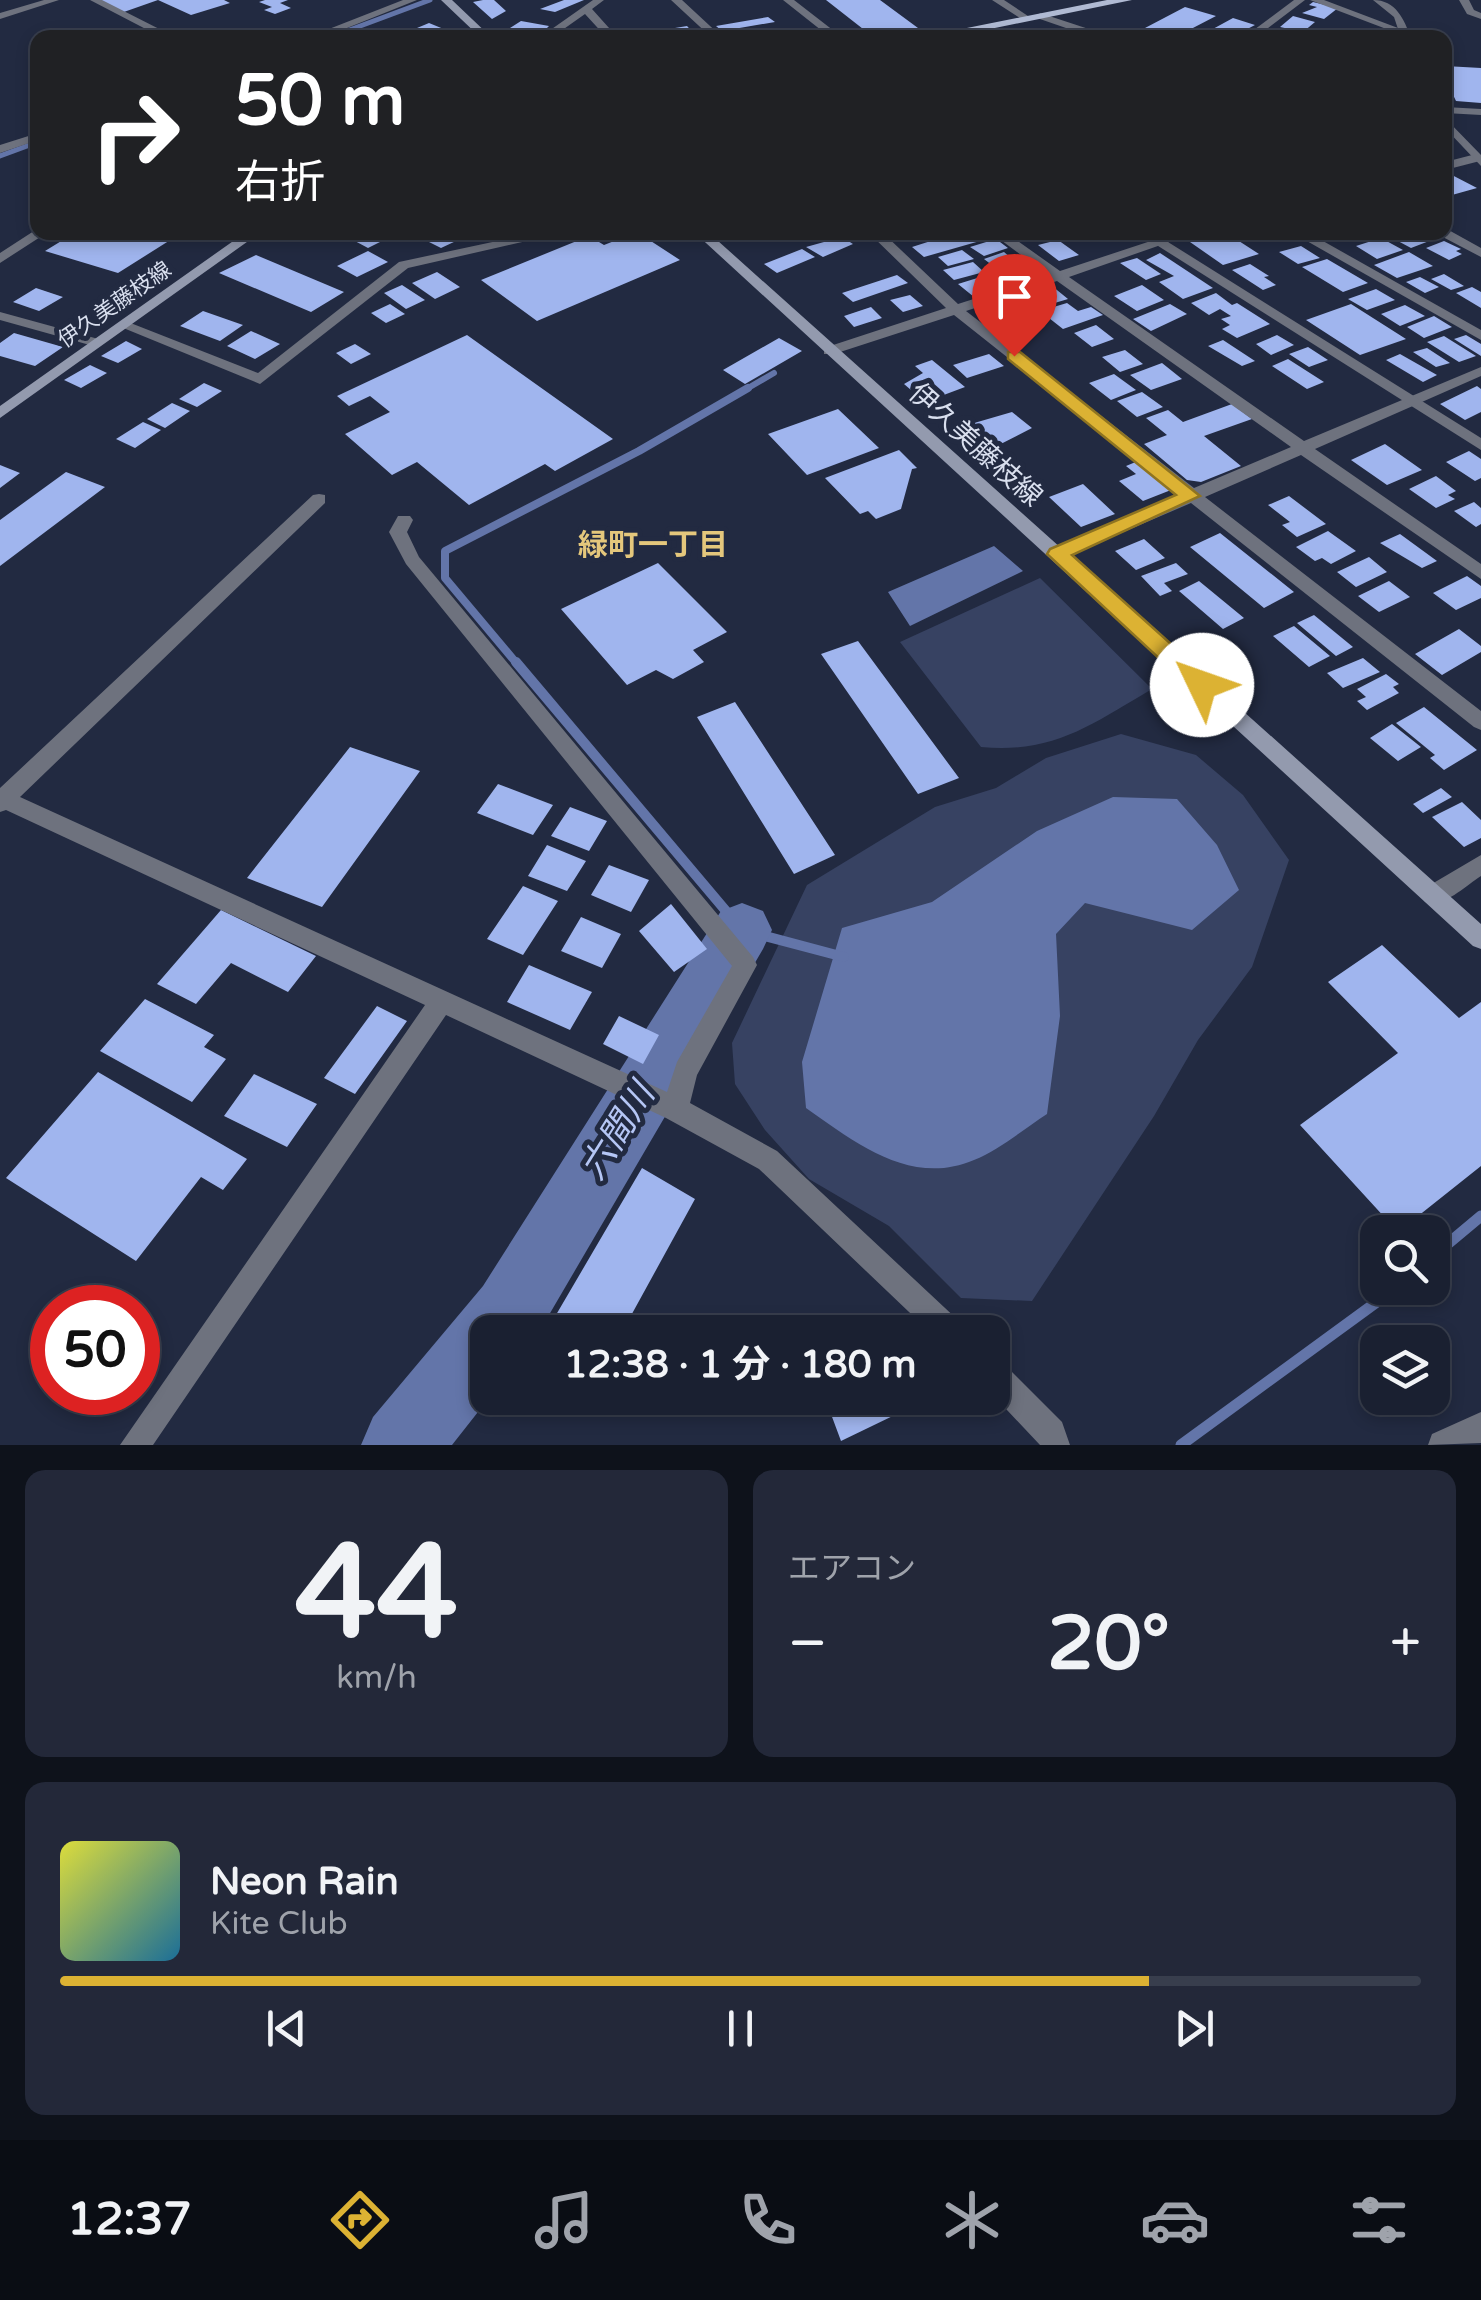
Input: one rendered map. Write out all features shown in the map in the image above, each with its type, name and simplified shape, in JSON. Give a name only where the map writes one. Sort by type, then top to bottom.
[{"type":"main road","points":[[446,0],[478,30]]},
{"type":"main road","points":[[965,30],[1126,0]]},
{"type":"main road","name":"伊久美藤枝線","points":[[0,413],[244,240]]},
{"type":"main road","name":"伊久美藤枝線","points":[[709,240],[1481,939]]},
{"type":"street","points":[[0,16],[54,0]]},
{"type":"street","points":[[95,0],[156,30]]},
{"type":"street","points":[[332,30],[412,0]]},
{"type":"street","points":[[556,30],[599,0]]},
{"type":"street","points":[[676,0],[709,30]]},
{"type":"street","points":[[788,0],[827,30]]},
{"type":"street","points":[[997,0],[1033,17],[1078,30]]},
{"type":"street","points":[[1259,30],[1300,0]]},
{"type":"street","points":[[1316,0],[1397,25]]},
{"type":"street","points":[[1378,0],[1390,7],[1400,30]]},
{"type":"street","points":[[1464,0],[1470,12],[1481,16]]},
{"type":"street","points":[[586,9],[606,30]]},
{"type":"street","points":[[1391,30],[1397,25]]},
{"type":"street","points":[[1452,110],[1481,112]]},
{"type":"street","points":[[1452,130],[1478,160]]},
{"type":"street","points":[[0,149],[30,139]]},
{"type":"street","points":[[1452,165],[1478,160]]},
{"type":"street","points":[[1452,237],[1481,253]]},
{"type":"street","points":[[0,259],[30,240]]},
{"type":"street","points":[[123,325],[260,380],[404,265],[522,240]]},
{"type":"street","points":[[882,240],[955,309],[1481,722]]},
{"type":"street","points":[[1007,240],[1481,573]]},
{"type":"street","points":[[1154,240],[1481,444]]},
{"type":"street","points":[[829,351],[1164,240]]},
{"type":"street","points":[[1310,240],[1481,336]]},
{"type":"street","points":[[0,316],[98,343]]},
{"type":"street","points":[[1057,554],[1481,371]]},
{"type":"street","points":[[318,499],[2,800],[443,999],[675,1109],[768,1160],[932,1315]]},
{"type":"street","points":[[404,520],[398,532],[412,560],[745,966],[686,1071],[675,1109]]},
{"type":"street","points":[[1433,895],[1481,864]]},
{"type":"street","points":[[135,1445],[443,999]]},
{"type":"street","points":[[1010,1392],[1053,1439]]},
{"type":"street","points":[[1443,1445],[1481,1427]]},
{"type":"shaded area","points":[[994,546],[1023,571],[910,626],[888,592]]},
{"type":"shaded area","points":[[1040,578],[1152,689],[1091,725],[1051,741],[1007,748],[981,747],[900,642]]},
{"type":"shaded area","points":[[1121,734],[1196,755],[1243,795],[1289,860],[1252,967],[1198,1040],[1154,1116],[1032,1301],[961,1298],[889,1226],[809,1179],[765,1130],[735,1084],[732,1043],[807,885],[935,807],[996,788],[1046,758]]},
{"type":"shaded area","points":[[1113,797],[1177,799],[1217,845],[1239,890],[1192,930],[1085,903],[1056,934],[1060,1016],[1047,1114],[983,1156],[951,1167],[928,1168],[885,1157],[806,1108],[802,1062],[842,928],[932,902],[1037,831]]},
{"type":"building","points":[[100,0],[158,0],[121,13]]},
{"type":"building","points":[[158,0],[224,0],[230,3],[191,15]]},
{"type":"building","points":[[288,0],[280,3],[291,8],[275,14],[264,10],[272,7],[259,2]]},
{"type":"building","points":[[494,0],[506,11],[492,19],[473,2]]},
{"type":"building","points":[[564,0],[584,0],[555,12],[540,9]]},
{"type":"building","points":[[826,0],[880,0],[918,28],[906,30],[864,30]]},
{"type":"building","points":[[1313,2],[1338,8],[1324,19],[1302,13],[1317,7],[1309,5]]},
{"type":"building","points":[[1185,7],[1216,16],[1194,30],[1145,28]]},
{"type":"building","points":[[1293,16],[1315,22],[1305,30],[1280,27]]},
{"type":"building","points":[[768,17],[775,22],[728,30],[716,26]]},
{"type":"building","points":[[1233,18],[1255,25],[1245,30],[1211,30]]},
{"type":"building","points":[[521,21],[549,26],[545,30],[510,28]]},
{"type":"building","points":[[429,23],[446,30],[412,30]]},
{"type":"building","points":[[1452,66],[1481,68],[1481,103],[1456,101],[1452,93]]},
{"type":"building","points":[[1452,175],[1477,188],[1452,195]]},
{"type":"building","points":[[63,240],[170,240],[118,273],[45,251]]},
{"type":"building","points":[[353,240],[384,240],[368,248]]},
{"type":"building","points":[[425,240],[456,241],[441,248]]},
{"type":"building","points":[[579,240],[596,240],[604,245],[617,240],[649,240],[680,260],[537,321],[481,280]]},
{"type":"building","points":[[831,240],[853,244],[823,257],[806,247]]},
{"type":"building","points":[[934,240],[984,240],[924,257],[912,247]]},
{"type":"building","points":[[997,240],[1008,248],[984,256],[970,247]]},
{"type":"building","points":[[1058,240],[1079,255],[1059,261],[1038,245]]},
{"type":"building","points":[[1237,240],[1259,254],[1223,265],[1190,242]]},
{"type":"building","points":[[1385,240],[1403,250],[1377,259],[1356,246]]},
{"type":"building","points":[[1396,240],[1432,240],[1411,248]]},
{"type":"building","points":[[1444,241],[1461,249],[1456,251],[1462,254],[1449,260],[1426,248]]},
{"type":"building","points":[[1301,246],[1320,258],[1298,264],[1279,252]]},
{"type":"building","points":[[802,249],[815,257],[777,273],[764,264]]},
{"type":"building","points":[[962,250],[974,259],[948,266],[938,257]]},
{"type":"building","points":[[368,251],[388,262],[357,277],[337,266]]},
{"type":"building","points":[[1004,252],[1030,273],[1010,279],[984,259]]},
{"type":"building","points":[[1409,252],[1433,266],[1397,278],[1374,265]]},
{"type":"building","points":[[1160,253],[1213,288],[1183,299],[1159,282],[1174,276],[1146,260]]},
{"type":"building","points":[[256,255],[344,292],[311,312],[219,273]]},
{"type":"building","points":[[1137,258],[1161,274],[1146,280],[1120,263]]},
{"type":"building","points":[[1327,259],[1368,283],[1343,292],[1302,267]]},
{"type":"building","points":[[973,262],[984,272],[954,280],[943,270]]},
{"type":"building","points":[[1250,264],[1276,285],[1263,290],[1232,270]]},
{"type":"building","points":[[437,272],[460,287],[435,299],[412,283]]},
{"type":"building","points":[[1444,274],[1464,286],[1451,290],[1431,279]]},
{"type":"building","points":[[897,275],[908,283],[853,302],[842,293]]},
{"type":"building","points":[[987,275],[1003,287],[974,297],[958,284]]},
{"type":"building","points":[[1420,277],[1439,287],[1425,293],[1406,282]]},
{"type":"building","points":[[402,285],[425,300],[406,309],[384,293]]},
{"type":"building","points":[[1142,285],[1164,300],[1137,311],[1114,296]]},
{"type":"building","points":[[1052,286],[1068,299],[1038,308],[1022,295]]},
{"type":"building","points":[[1472,287],[1481,292],[1481,308],[1456,293]]},
{"type":"building","points":[[36,288],[63,297],[39,311],[13,302]]},
{"type":"building","points":[[1376,289],[1395,300],[1367,310],[1348,299]]},
{"type":"building","points":[[1216,293],[1270,324],[1237,338],[1222,329],[1230,325],[1221,319],[1231,316],[1220,309],[1209,315],[1191,303]]},
{"type":"building","points":[[910,295],[923,306],[903,312],[890,300]]},
{"type":"building","points":[[1017,300],[1037,315],[998,328],[978,312]]},
{"type":"building","points":[[1067,303],[1078,311],[1091,307],[1103,315],[1063,329],[1040,311]]},
{"type":"building","points":[[390,304],[405,314],[386,323],[371,313]]},
{"type":"building","points":[[1170,304],[1187,314],[1151,331],[1133,319]]},
{"type":"building","points":[[1351,304],[1406,339],[1360,355],[1306,320]]},
{"type":"building","points":[[1405,305],[1425,316],[1400,326],[1381,314]]},
{"type":"building","points":[[871,307],[882,318],[854,327],[844,316]]},
{"type":"building","points":[[203,311],[243,325],[220,341],[180,326]]},
{"type":"building","points":[[1434,316],[1452,327],[1424,338],[1407,327]]},
{"type":"building","points":[[1096,325],[1114,339],[1092,347],[1074,333]]},
{"type":"building","points":[[251,331],[280,344],[255,359],[227,346]]},
{"type":"building","points":[[14,333],[63,347],[35,366],[0,356],[0,343]]},
{"type":"building","points":[[467,335],[613,439],[555,471],[545,464],[469,505],[417,462],[392,475],[345,434],[390,412],[370,396],[349,406],[337,396]]},
{"type":"building","points":[[1277,335],[1294,345],[1271,355],[1256,344]]},
{"type":"building","points":[[1466,335],[1481,344],[1481,356],[1454,339]]},
{"type":"building","points":[[1444,336],[1476,356],[1459,362],[1427,342]]},
{"type":"building","points":[[779,338],[802,351],[745,384],[723,370]]},
{"type":"building","points":[[1223,340],[1255,361],[1242,366],[1208,346]]},
{"type":"building","points":[[126,341],[142,349],[118,363],[101,356]]},
{"type":"building","points":[[355,344],[371,354],[351,364],[336,353]]},
{"type":"building","points":[[1308,347],[1328,360],[1309,367],[1289,354]]},
{"type":"building","points":[[1427,348],[1450,363],[1436,367],[1413,352]]},
{"type":"building","points":[[1125,350],[1143,364],[1120,372],[1102,357]]},
{"type":"building","points":[[989,354],[1004,366],[967,378],[953,365]]},
{"type":"building","points":[[1400,354],[1437,375],[1423,382],[1386,360]]},
{"type":"building","points":[[1288,359],[1324,382],[1307,389],[1272,366]]},
{"type":"building","points":[[932,360],[965,387],[925,402],[904,384],[923,373],[915,366]]},
{"type":"building","points":[[1162,363],[1182,379],[1151,390],[1130,375]]},
{"type":"building","points":[[90,365],[107,373],[81,388],[64,380]]},
{"type":"building","points":[[1114,374],[1136,390],[1111,400],[1089,383]]},
{"type":"building","points":[[204,383],[222,391],[197,407],[179,399]]},
{"type":"building","points":[[1477,386],[1481,389],[1481,412],[1465,420],[1440,404]]},
{"type":"building","points":[[1142,392],[1163,407],[1137,417],[1117,401]]},
{"type":"building","points":[[172,403],[190,411],[165,428],[147,419]]},
{"type":"building","points":[[1232,404],[1252,419],[1204,436],[1241,466],[1201,482],[1187,480],[1144,444],[1167,435],[1146,418],[1168,410],[1183,422]]},
{"type":"building","points":[[838,409],[879,448],[807,475],[768,434]]},
{"type":"building","points":[[1012,412],[1032,428],[985,452],[957,428]]},
{"type":"building","points":[[143,422],[161,430],[135,448],[116,439]]},
{"type":"building","points":[[1385,444],[1422,470],[1387,485],[1351,460]]},
{"type":"building","points":[[899,450],[917,468],[912,469],[901,509],[876,519],[868,511],[860,514],[825,478]]},
{"type":"building","points":[[1469,451],[1481,459],[1481,478],[1475,481],[1446,462]]},
{"type":"building","points":[[1138,461],[1171,490],[1143,501],[1119,481],[1136,474],[1126,466]]},
{"type":"building","points":[[0,465],[20,473],[0,488]]},
{"type":"building","points":[[66,472],[105,487],[0,566],[0,520]]},
{"type":"building","points":[[1436,476],[1456,491],[1448,495],[1455,499],[1436,508],[1409,489]]},
{"type":"building","points":[[1083,484],[1115,514],[1081,527],[1049,497]]},
{"type":"building","points":[[1289,496],[1326,524],[1297,537],[1282,525],[1290,522],[1268,505]]},
{"type":"building","points":[[1474,502],[1481,508],[1481,524],[1476,527],[1454,511]]},
{"type":"building","points":[[1328,531],[1356,551],[1331,564],[1322,558],[1315,561],[1296,547]]},
{"type":"building","points":[[1220,533],[1294,592],[1264,608],[1190,547]]},
{"type":"building","points":[[1400,534],[1437,561],[1422,568],[1380,543]]},
{"type":"building","points":[[1144,539],[1165,558],[1136,570],[1115,551]]},
{"type":"building","points":[[1369,557],[1387,572],[1356,587],[1337,572]]},
{"type":"building","points":[[658,563],[727,632],[693,650],[704,662],[673,679],[656,670],[627,685],[561,609]]},
{"type":"building","points":[[1176,563],[1188,574],[1164,583],[1172,591],[1160,596],[1141,576]]},
{"type":"building","points":[[1467,576],[1481,586],[1481,598],[1456,610],[1433,593]]},
{"type":"building","points":[[1199,581],[1244,618],[1223,629],[1179,591]]},
{"type":"building","points":[[1389,581],[1410,597],[1379,612],[1358,596]]},
{"type":"building","points":[[1314,615],[1353,647],[1336,656],[1297,623]]},
{"type":"building","points":[[1294,626],[1330,656],[1309,667],[1273,636]]},
{"type":"building","points":[[1459,629],[1481,646],[1481,652],[1442,675],[1415,654]]},
{"type":"building","points":[[858,641],[959,778],[918,794],[821,654]]},
{"type":"building","points":[[1363,658],[1380,672],[1343,688],[1327,673]]},
{"type":"building","points":[[1386,674],[1399,684],[1393,687],[1399,693],[1367,710],[1357,701],[1366,697],[1357,689]]},
{"type":"building","points":[[735,702],[835,855],[794,874],[697,717]]},
{"type":"building","points":[[1424,707],[1477,750],[1444,770],[1430,758],[1435,755],[1396,723]]},
{"type":"building","points":[[1392,724],[1421,747],[1398,761],[1370,738]]},
{"type":"building","points":[[350,747],[420,771],[322,907],[247,878]]},
{"type":"building","points":[[498,784],[553,805],[533,835],[477,813]]},
{"type":"building","points":[[1441,788],[1452,797],[1423,813],[1413,804]]},
{"type":"building","points":[[1462,802],[1481,820],[1481,838],[1464,847],[1432,817]]},
{"type":"building","points":[[570,807],[607,821],[589,851],[551,836]]},
{"type":"building","points":[[547,845],[586,861],[567,891],[528,876]]},
{"type":"building","points":[[609,865],[649,880],[631,912],[591,895]]},
{"type":"building","points":[[523,886],[558,901],[523,955],[487,939]]},
{"type":"building","points":[[671,904],[707,949],[674,972],[639,931]]},
{"type":"building","points":[[221,910],[316,956],[288,992],[231,963],[196,1004],[157,984]]},
{"type":"building","points":[[581,917],[621,934],[602,968],[561,951]]},
{"type":"building","points":[[1382,945],[1459,1018],[1481,1002],[1481,1166],[1419,1215],[1382,1215],[1300,1125],[1398,1053],[1328,982]]},
{"type":"building","points":[[529,965],[592,992],[570,1030],[507,1002]]},
{"type":"building","points":[[145,999],[214,1035],[204,1047],[226,1059],[192,1102],[100,1051]]},
{"type":"building","points":[[377,1006],[407,1021],[355,1094],[324,1078]]},
{"type":"building","points":[[619,1016],[659,1035],[643,1064],[603,1044]]},
{"type":"building","points":[[98,1072],[247,1159],[223,1190],[201,1177],[136,1261],[6,1178]]},
{"type":"building","points":[[254,1074],[317,1104],[287,1147],[224,1116]]},
{"type":"building","points":[[642,1168],[695,1199],[631,1315],[556,1315]]},
{"type":"building","points":[[831,1415],[895,1415],[841,1441]]},
{"type":"waterway","points":[[349,30],[430,0]]},
{"type":"waterway","points":[[0,156],[30,145]]},
{"type":"waterway","points":[[743,391],[774,373]]},
{"type":"waterway","points":[[518,665],[445,578],[445,551],[639,451],[748,388]]},
{"type":"waterway","points":[[516,662],[742,930],[844,957]]},
{"type":"waterway","name":"六間川","points":[[506,1315],[742,930]]},
{"type":"waterway","points":[[1450,1242],[1481,1216]]},
{"type":"waterway","points":[[1181,1445],[1373,1305]]},
{"type":"waterway","name":"六間川","points":[[401,1445],[470,1360]]},
{"type":"district","name":"緑町一丁目","points":[[653,545]]},
{"type":"route","points":[[1014,356],[1190,496],[1057,554],[1202,685]]}]
